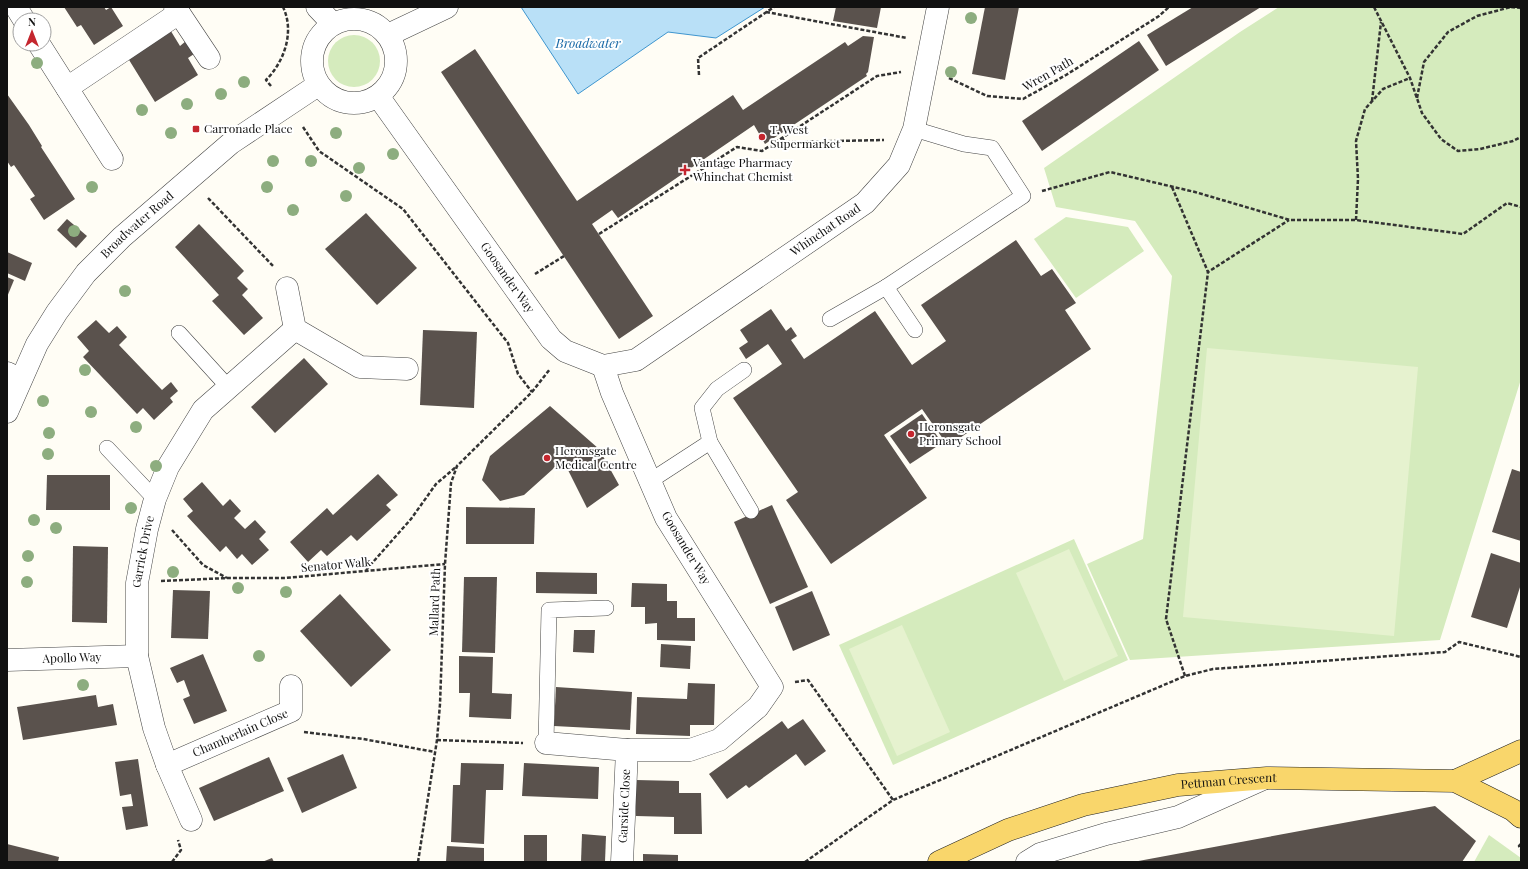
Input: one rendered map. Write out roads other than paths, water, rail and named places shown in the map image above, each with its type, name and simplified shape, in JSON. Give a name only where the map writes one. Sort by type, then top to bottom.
[{"type":"main road","points":[[1455,781],[1521,751]]},
{"type":"main road","name":"Pettman Crescent","points":[[940,862],[1008,830],[1083,805],[1178,785],[1267,778],[1455,781],[1513,810],[1521,817]]},
{"type":"street","points":[[317,7],[333,24]]},
{"type":"street","points":[[388,35],[447,7]]},
{"type":"street","name":"Whinchat Road","points":[[604,366],[636,360],[865,202],[899,165],[914,129],[938,7]]},
{"type":"street","points":[[67,88],[177,10],[209,58]]},
{"type":"street","points":[[348,19],[363,20],[377,25],[388,35],[394,48],[397,61],[394,75],[388,87],[378,96],[366,102],[352,103],[340,101],[328,95],[318,85],[313,72],[311,58],[315,44],[322,33],[333,24],[348,19]]},
{"type":"street","points":[[44,52],[112,159]]},
{"type":"street","name":"Broadwater Road","points":[[7,412],[14,376],[37,344],[57,312],[86,273],[122,237],[231,143],[318,85]]},
{"type":"street","name":"Goosander Way","points":[[378,96],[551,339],[564,351],[604,366],[612,393],[666,518],[772,686],[758,707],[719,740],[690,750],[627,750]]},
{"type":"street","points":[[287,288],[295,329],[360,368],[407,369]]},
{"type":"street","name":"Garrick Drive","points":[[191,820],[167,765],[154,728],[137,656],[136,583],[147,529],[155,499],[168,466],[203,410],[295,329]]},
{"type":"street","name":"Apollo Way","points":[[7,660],[137,656]]},
{"type":"street","name":"Chamberlain Close","points":[[167,765],[291,711],[291,686]]},
{"type":"street","points":[[546,743],[627,750]]},
{"type":"street","name":"Garside Close","points":[[622,862],[627,750]]},
{"type":"street","points":[[1027,862],[1040,854],[1106,834],[1178,817],[1267,778]]},
{"type":"lane","points":[[830,319],[886,287],[1023,196],[992,148],[964,144],[914,129]]},
{"type":"lane","points":[[886,287],[915,330]]},
{"type":"lane","points":[[179,333],[229,388]]},
{"type":"lane","points":[[744,370],[717,389],[702,408],[710,442],[751,511]]},
{"type":"lane","points":[[650,480],[710,442]]},
{"type":"lane","points":[[107,448],[155,499]]},
{"type":"lane","points":[[546,743],[549,610],[606,608]]},
{"type":"water","name":"Broadwater","points":[[521,7],[765,7],[716,38],[668,32],[578,94]]},
{"type":"place","name":"Carronade Place","points":[[196,129]]},
{"type":"place","name":"T. West Supermarket","points":[[762,137]]},
{"type":"place","name":"Vantage Pharmacy Whinchat Chemist","points":[[685,170]]},
{"type":"place","name":"Heronsgate Primary School","points":[[911,434]]},
{"type":"place","name":"Heronsgate Medical Centre","points":[[547,458]]}]
